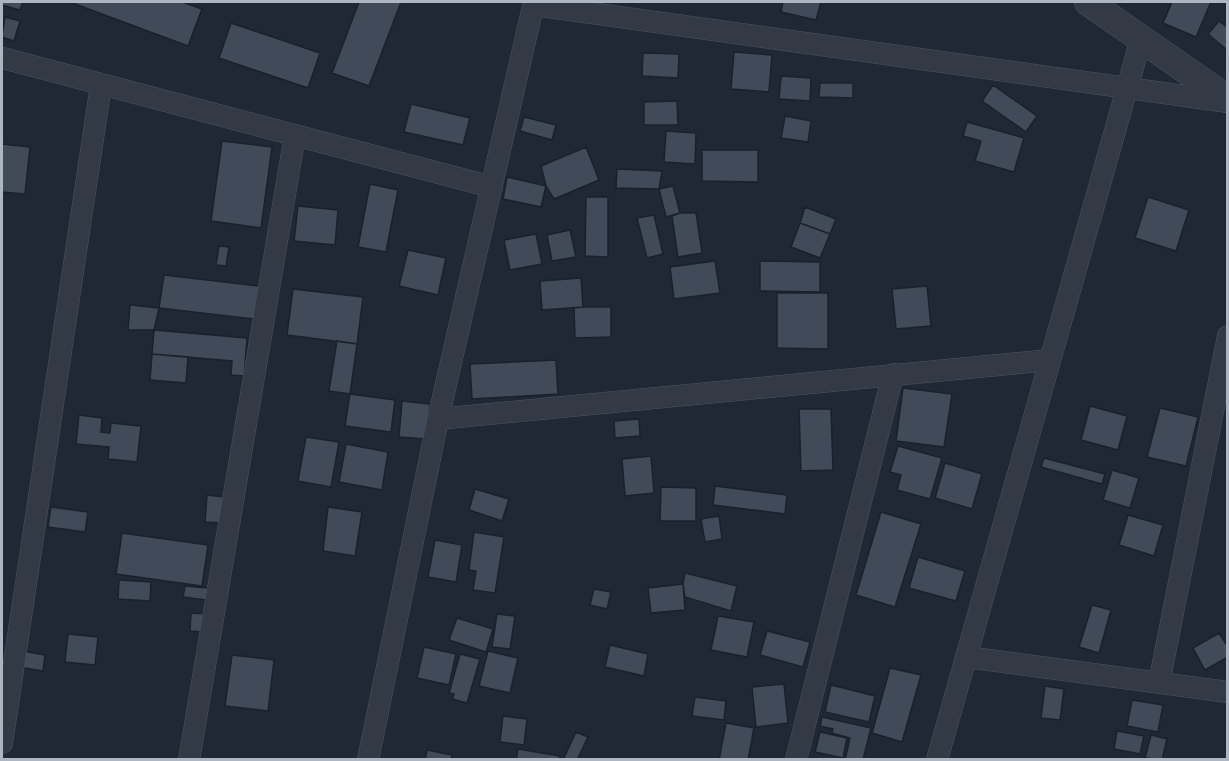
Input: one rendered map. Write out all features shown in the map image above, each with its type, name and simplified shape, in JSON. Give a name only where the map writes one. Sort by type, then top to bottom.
[{"type":"street","points":[[1088,2],[1227,100]]},
{"type":"street","points":[[368,759],[438,419],[534,3],[1127,89],[1227,100]]},
{"type":"street","points":[[938,759],[1141,39]]},
{"type":"street","points":[[2,58],[492,187]]},
{"type":"street","points":[[2,743],[101,84]]},
{"type":"street","points":[[189,759],[295,135]]},
{"type":"street","points":[[1159,683],[1227,336]]},
{"type":"street","points":[[438,419],[1050,360]]},
{"type":"street","points":[[796,759],[893,374]]},
{"type":"street","points":[[966,657],[1227,692]]},
{"type":"building","points":[[2,2],[23,2],[20,10],[2,5]]},
{"type":"building","points":[[75,2],[182,2],[202,9],[188,46],[75,4]]},
{"type":"building","points":[[359,2],[401,2],[369,86],[332,73]]},
{"type":"building","points":[[783,2],[821,2],[816,20],[781,12]]},
{"type":"building","points":[[1172,2],[1211,2],[1196,37],[1163,23]]},
{"type":"building","points":[[5,17],[20,21],[14,41],[2,37]]},
{"type":"building","points":[[1219,21],[1228,28],[1228,51],[1208,34]]},
{"type":"building","points":[[231,23],[320,53],[308,88],[219,58]]},
{"type":"building","points":[[734,52],[772,55],[769,92],[731,89]]},
{"type":"building","points":[[643,53],[679,54],[678,78],[642,76]]},
{"type":"building","points":[[781,76],[811,78],[810,101],[779,99]]},
{"type":"building","points":[[820,83],[853,83],[853,98],[819,97]]},
{"type":"building","points":[[993,85],[1037,116],[1026,132],[982,101]]},
{"type":"building","points":[[677,101],[678,125],[644,125],[644,102]]},
{"type":"building","points":[[411,104],[470,118],[463,145],[404,132]]},
{"type":"building","points":[[785,116],[811,121],[808,142],[781,138]]},
{"type":"building","points":[[524,117],[556,125],[552,140],[520,131]]},
{"type":"building","points":[[967,122],[1024,138],[1014,172],[975,161],[981,141],[963,136]]},
{"type":"building","points":[[666,131],[696,133],[695,164],[664,162]]},
{"type":"building","points":[[222,141],[272,147],[261,228],[211,221]]},
{"type":"building","points":[[2,144],[30,147],[25,194],[2,192]]},
{"type":"building","points":[[586,147],[599,180],[554,199],[546,186],[541,166]]},
{"type":"building","points":[[702,150],[758,150],[758,182],[702,181]]},
{"type":"building","points":[[617,169],[662,171],[659,189],[616,188]]},
{"type":"building","points":[[507,177],[546,186],[541,207],[503,199]]},
{"type":"building","points":[[370,184],[398,190],[386,252],[358,247]]},
{"type":"building","points":[[673,186],[680,213],[666,217],[659,189]]},
{"type":"building","points":[[586,197],[608,197],[608,257],[585,256]]},
{"type":"building","points":[[1148,197],[1189,210],[1176,251],[1135,238]]},
{"type":"building","points":[[298,206],[338,210],[335,245],[294,241]]},
{"type":"building","points":[[805,207],[836,219],[830,234],[800,223]]},
{"type":"building","points":[[680,213],[696,213],[702,253],[678,257],[672,216]]},
{"type":"building","points":[[654,215],[663,254],[647,258],[637,218]]},
{"type":"building","points":[[800,223],[830,234],[820,258],[791,247]]},
{"type":"building","points":[[570,230],[576,257],[552,261],[547,235]]},
{"type":"building","points":[[536,234],[542,264],[510,270],[504,240]]},
{"type":"building","points":[[219,246],[229,247],[226,266],[216,265]]},
{"type":"building","points":[[408,250],[446,258],[438,295],[399,286]]},
{"type":"building","points":[[715,261],[720,293],[674,299],[670,267]]},
{"type":"building","points":[[760,261],[820,262],[820,292],[760,291]]},
{"type":"building","points":[[164,275],[266,287],[263,320],[159,308]]},
{"type":"building","points":[[581,278],[583,307],[542,310],[540,281]]},
{"type":"building","points":[[927,286],[931,326],[896,329],[892,289]]},
{"type":"building","points":[[293,289],[363,297],[357,344],[287,335]]},
{"type":"building","points":[[777,293],[828,293],[828,349],[777,348]]},
{"type":"building","points":[[130,305],[159,308],[154,330],[128,330]]},
{"type":"building","points":[[611,307],[611,337],[575,338],[574,308]]},
{"type":"building","points":[[154,330],[247,338],[244,376],[231,375],[232,361],[152,354]]},
{"type":"building","points":[[337,341],[357,344],[350,394],[329,391]]},
{"type":"building","points":[[152,354],[188,357],[186,383],[150,380]]},
{"type":"building","points":[[556,360],[558,394],[472,399],[470,364]]},
{"type":"building","points":[[903,388],[952,394],[944,447],[896,441]]},
{"type":"building","points":[[350,394],[395,400],[391,432],[345,426]]},
{"type":"building","points":[[402,401],[430,404],[426,439],[399,437]]},
{"type":"building","points":[[1090,406],[1127,416],[1118,450],[1081,440]]},
{"type":"building","points":[[1160,408],[1198,417],[1186,466],[1147,457]]},
{"type":"building","points":[[799,409],[831,409],[833,470],[801,471]]},
{"type":"building","points":[[79,415],[102,418],[101,432],[110,433],[111,423],[141,426],[137,462],[108,459],[109,447],[76,444]]},
{"type":"building","points":[[639,419],[640,436],[615,438],[614,421]]},
{"type":"building","points":[[306,437],[339,442],[331,487],[298,481]]},
{"type":"building","points":[[346,444],[388,452],[382,490],[339,482]]},
{"type":"building","points":[[898,446],[942,458],[930,499],[897,490],[901,475],[890,472]]},
{"type":"building","points":[[651,456],[654,493],[625,496],[622,459]]},
{"type":"building","points":[[1044,458],[1105,474],[1102,484],[1041,467]]},
{"type":"building","points":[[945,463],[982,474],[972,509],[935,498]]},
{"type":"building","points":[[1112,470],[1139,478],[1130,508],[1103,500]]},
{"type":"building","points":[[715,486],[787,495],[785,514],[713,505]]},
{"type":"building","points":[[661,487],[696,488],[696,521],[660,521]]},
{"type":"building","points":[[475,489],[509,499],[502,521],[469,510]]},
{"type":"building","points":[[207,495],[224,497],[222,523],[205,522]]},
{"type":"building","points":[[51,507],[88,512],[85,532],[48,527]]},
{"type":"building","points":[[328,507],[362,512],[355,556],[323,551]]},
{"type":"building","points":[[881,512],[921,524],[895,607],[856,595]]},
{"type":"building","points":[[1128,515],[1163,525],[1154,556],[1119,545]]},
{"type":"building","points":[[719,516],[722,539],[705,542],[701,519]]},
{"type":"building","points":[[474,532],[504,537],[495,593],[473,590],[476,571],[469,570]]},
{"type":"building","points":[[122,533],[208,545],[202,586],[116,574]]},
{"type":"building","points":[[435,540],[462,545],[456,582],[428,577]]},
{"type":"building","points":[[918,557],[965,571],[956,601],[909,588]]},
{"type":"building","points":[[685,573],[737,586],[731,611],[685,597],[683,584]]},
{"type":"building","points":[[119,580],[151,582],[150,601],[118,599]]},
{"type":"building","points":[[683,584],[685,610],[651,613],[648,588]]},
{"type":"building","points":[[185,586],[208,588],[206,600],[183,597]]},
{"type":"building","points":[[594,589],[611,592],[607,609],[590,605]]},
{"type":"building","points":[[1092,605],[1111,610],[1099,653],[1079,647]]},
{"type":"building","points":[[191,613],[207,614],[206,632],[190,631]]},
{"type":"building","points":[[497,614],[515,616],[510,649],[492,647]]},
{"type":"building","points":[[718,616],[754,622],[747,657],[711,650]]},
{"type":"building","points":[[457,618],[493,629],[486,652],[449,640]]},
{"type":"building","points":[[767,631],[810,642],[803,667],[760,655]]},
{"type":"building","points":[[1219,633],[1228,647],[1228,657],[1205,670],[1193,648]]},
{"type":"building","points":[[68,634],[98,637],[95,665],[65,662]]},
{"type":"building","points":[[610,645],[648,654],[644,676],[605,667]]},
{"type":"building","points":[[424,647],[456,654],[449,685],[417,678]]},
{"type":"building","points":[[22,651],[45,655],[43,671],[19,667]]},
{"type":"building","points":[[488,651],[518,658],[510,693],[479,686]]},
{"type":"building","points":[[460,654],[480,659],[467,703],[452,699],[454,694],[449,693]]},
{"type":"building","points":[[232,655],[274,660],[268,711],[225,706]]},
{"type":"building","points":[[890,668],[921,675],[902,742],[872,733]]},
{"type":"building","points":[[784,684],[788,723],[756,727],[752,687]]},
{"type":"building","points":[[831,685],[875,696],[869,722],[825,712]]},
{"type":"building","points":[[1045,686],[1064,689],[1060,720],[1041,718]]},
{"type":"building","points":[[695,697],[726,701],[724,720],[692,716]]},
{"type":"building","points":[[1132,700],[1163,705],[1158,732],[1127,726]]},
{"type":"building","points":[[503,716],[527,719],[524,745],[500,742]]},
{"type":"building","points":[[822,717],[871,728],[863,760],[845,760],[850,738],[832,733],[833,729],[820,726]]},
{"type":"building","points":[[726,723],[754,728],[748,760],[719,760]]},
{"type":"building","points":[[1117,731],[1144,736],[1140,754],[1114,749]]},
{"type":"building","points":[[576,732],[588,737],[577,760],[563,760]]},
{"type":"building","points":[[820,732],[847,738],[843,758],[815,752]]},
{"type":"building","points":[[1151,735],[1167,739],[1162,760],[1145,758]]},
{"type":"building","points":[[518,749],[560,756],[559,760],[516,760]]},
{"type":"building","points":[[427,750],[452,755],[451,760],[425,760]]}]
